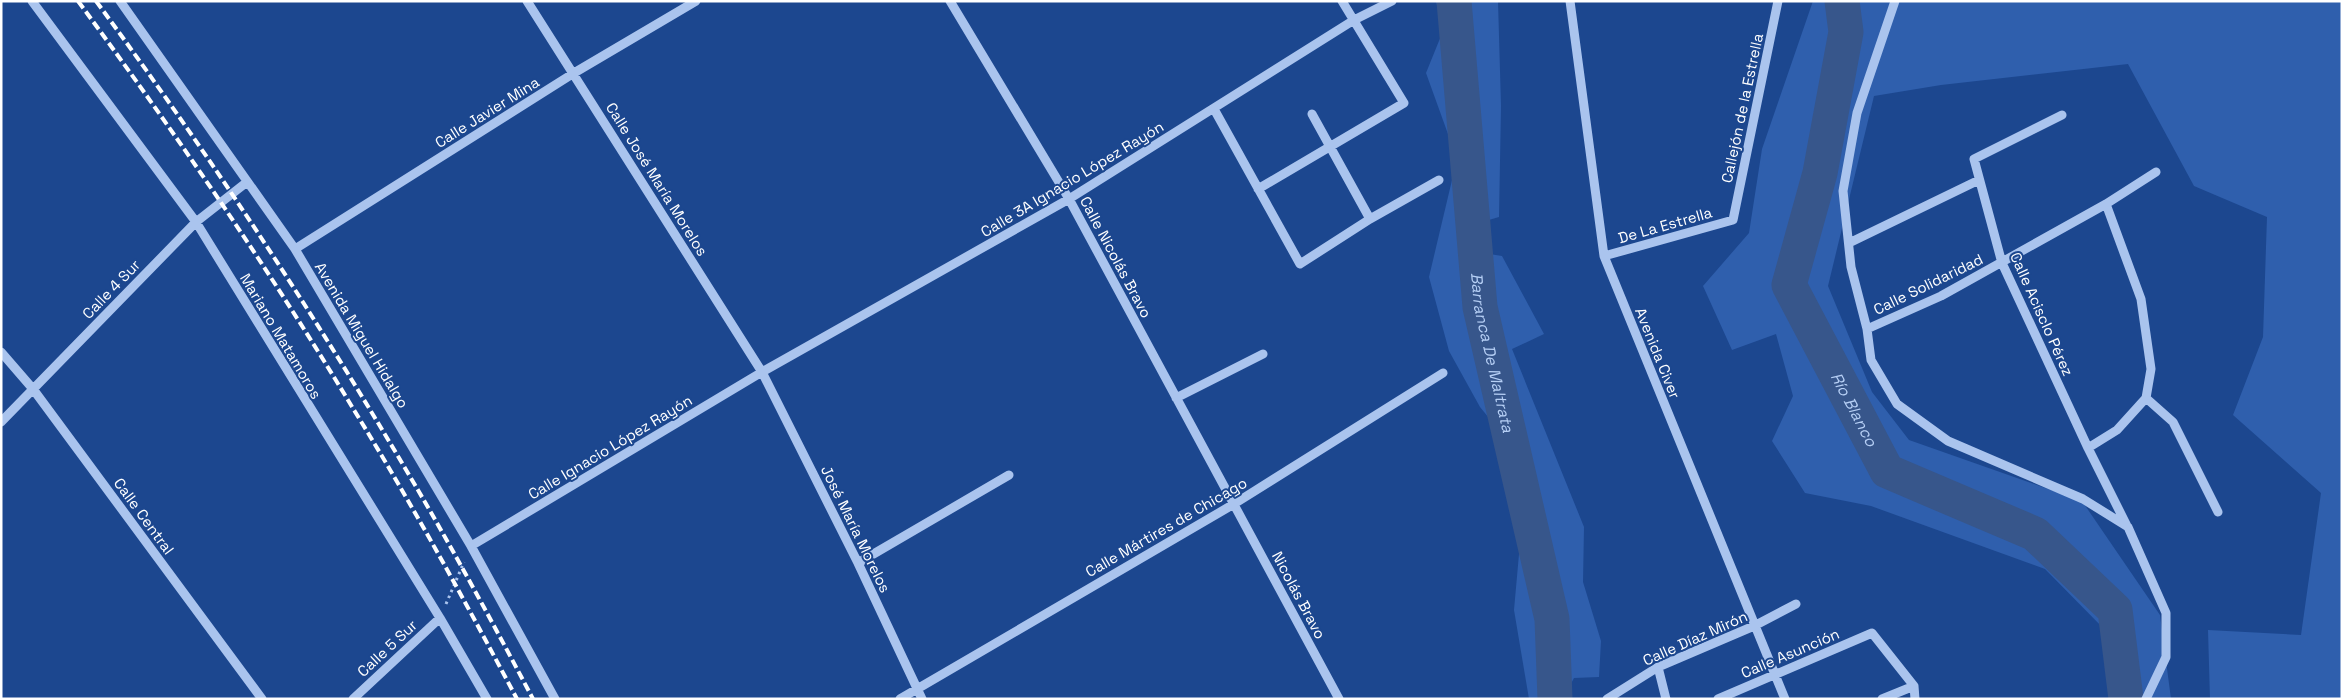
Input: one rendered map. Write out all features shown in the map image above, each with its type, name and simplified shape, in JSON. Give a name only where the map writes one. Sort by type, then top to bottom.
[{"type":"street","name":"Mariano Matamoros","points":[[32,1],[196,222],[440,618],[487,699]]},
{"type":"street","name":"Avenida Miguel Hidalgo","points":[[120,1],[296,249],[471,546],[556,699]]},
{"type":"street","name":"Calle José María Morelos","points":[[527,1],[762,372]]},
{"type":"street","name":"Calle Javier Mina","points":[[296,249],[574,73],[696,1]]},
{"type":"street","name":"Calle Nicolás Bravo","points":[[950,1],[1069,199],[1234,504]]},
{"type":"street","points":[[1258,189],[1404,103],[1342,1]]},
{"type":"street","name":"Calle 3A Ignacio López Rayón","points":[[762,372],[1069,199],[1354,20],[1392,1]]},
{"type":"street","name":"Avenida Civer","points":[[1570,1],[1604,256],[1785,699]]},
{"type":"street","name":"Callejón de la Estrella","points":[[1733,220],[1778,1]]},
{"type":"street","points":[[1895,1],[1856,113],[1843,191],[1851,267],[1867,329],[1871,360],[1898,404],[1948,441],[2083,499],[2128,527]]},
{"type":"street","points":[[1214,109],[1300,264],[1370,219],[1439,180]]},
{"type":"street","points":[[1312,114],[1370,219]]},
{"type":"street","name":"Calle Acisclo Pérez","points":[[2062,115],[1974,159],[2002,263],[2088,448],[2128,527],[2166,613],[2166,657],[2146,699]]},
{"type":"street","name":"Calle Solidaridad","points":[[1867,329],[1940,296],[2002,263],[2106,204],[2156,172]]},
{"type":"street","points":[[1849,243],[1979,180]]},
{"type":"street","name":"Calle 4 Sur","points":[[1,422],[196,222],[247,182]]},
{"type":"street","points":[[2088,448],[2117,430],[2146,398],[2151,369],[2141,299],[2106,204]]},
{"type":"street","name":"De La Estrella","points":[[1604,256],[1733,220]]},
{"type":"street","name":"Calle Central","points":[[1,352],[33,389],[262,699]]},
{"type":"street","points":[[1176,398],[1263,354]]},
{"type":"street","name":"Calle Ignacio López Rayón","points":[[471,546],[762,372]]},
{"type":"street","name":"José María Morelos","points":[[762,372],[858,563],[922,699]]},
{"type":"street","name":"Calle Mártires de Chicago","points":[[900,699],[1234,504],[1443,373]]},
{"type":"street","points":[[2146,398],[2173,422],[2218,512]]},
{"type":"street","points":[[858,563],[1009,475]]},
{"type":"street","name":"Nicolás Bravo","points":[[1234,504],[1339,699]]},
{"type":"street","name":"Calle Díaz Mirón","points":[[1606,699],[1658,667],[1754,626],[1796,604]]},
{"type":"street","name":"Calle 5 Sur","points":[[353,699],[440,618]]},
{"type":"street","name":"Calle Asunción","points":[[1718,699],[1872,633],[1914,686]]},
{"type":"street","points":[[1658,667],[1666,699]]},
{"type":"street","points":[[1882,699],[1914,686],[1915,699]]},
{"type":"path","points":[[440,618],[471,546]]},
{"type":"shaded area","points":[[1436,1],[1498,1],[1501,106],[1499,217],[1482,222],[1477,252],[1502,256],[1544,334],[1512,349],[1584,527],[1583,582],[1601,641],[1599,677],[1574,678],[1563,699],[1529,699],[1514,610],[1527,465],[1480,407],[1449,351],[1429,277],[1457,159],[1426,73],[1443,31]]},
{"type":"shaded area","points":[[1813,1],[2342,1],[2342,699],[2210,699],[2208,630],[2301,635],[2321,493],[2233,415],[2263,337],[2267,217],[2194,186],[2128,64],[1941,85],[1874,96],[1828,286],[1872,392],[1909,440],[2082,501],[2160,615],[2171,699],[2126,699],[2108,633],[2045,569],[1871,506],[1805,493],[1772,441],[1793,396],[1776,334],[1732,350],[1703,286],[1749,233],[1762,149]]},
{"type":"waterway","name":"Barranca De Maltrata","points":[[1454,1],[1480,307],[1552,619],[1555,699]]},
{"type":"waterway","name":"Río Blanco","points":[[1842,1],[1846,32],[1820,173],[1789,285],[1887,471],[2035,534],[2115,610],[2126,699]]},
{"type":"railway","points":[[78,1],[151,101],[221,202],[322,357],[376,445],[458,589],[517,699]]},
{"type":"railway","points":[[96,1],[222,179],[340,361],[430,511],[533,699]]}]
